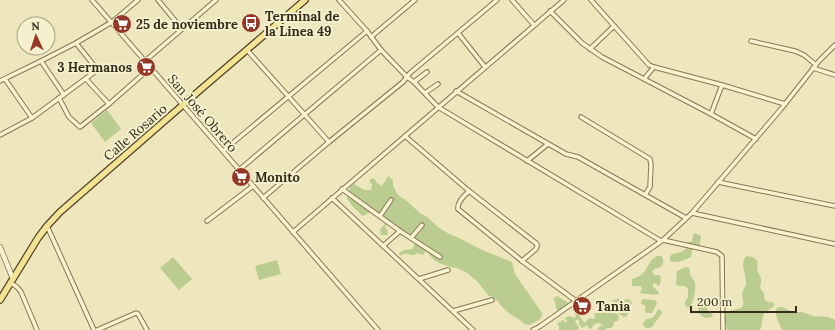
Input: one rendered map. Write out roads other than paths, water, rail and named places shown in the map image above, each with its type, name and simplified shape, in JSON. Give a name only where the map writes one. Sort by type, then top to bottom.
[{"type":"main road","name":"Calle Rosario","points":[[0,300],[32,247],[47,226],[60,212],[305,0]]},
{"type":"street","name":"San José Obrero","points":[[92,0],[378,330]]},
{"type":"street","points":[[0,81],[42,61],[112,22],[138,0]]},
{"type":"street","points":[[158,0],[182,29]]},
{"type":"street","points":[[145,61],[216,0]]},
{"type":"street","points":[[339,0],[381,50],[438,107],[662,241],[717,252],[722,256],[724,330]]},
{"type":"street","points":[[371,37],[415,0]]},
{"type":"street","points":[[263,198],[403,82],[410,73],[497,0]]},
{"type":"street","points":[[512,0],[534,25]]},
{"type":"street","points":[[292,232],[564,0]]},
{"type":"street","points":[[591,0],[649,65],[785,104]]},
{"type":"street","points":[[550,11],[582,43],[602,57],[756,139]]},
{"type":"street","points":[[590,49],[614,26]]},
{"type":"street","points":[[223,152],[367,32]]},
{"type":"street","points":[[458,32],[485,67]]},
{"type":"street","points":[[751,41],[795,51],[804,55],[816,65]]},
{"type":"street","points":[[0,135],[32,118],[96,71],[96,68],[76,43]]},
{"type":"street","points":[[533,330],[540,328],[662,241],[692,213],[756,139],[813,68],[835,45]]},
{"type":"street","points":[[247,50],[329,142]]},
{"type":"street","points":[[239,170],[381,50]]},
{"type":"street","points":[[42,61],[64,95]]},
{"type":"street","points":[[644,79],[654,67]]},
{"type":"street","points":[[59,98],[68,117],[80,127],[150,68]]},
{"type":"street","points":[[813,68],[835,76]]},
{"type":"street","points":[[414,82],[426,72]]},
{"type":"street","points":[[5,79],[32,118]]},
{"type":"street","points":[[86,79],[109,104]]},
{"type":"street","points":[[425,93],[438,84]]},
{"type":"street","points":[[711,114],[722,85]]},
{"type":"street","points":[[456,92],[566,154],[578,158],[686,218]]},
{"type":"street","points":[[581,117],[650,159],[650,187],[645,195]]},
{"type":"street","points":[[405,136],[469,191],[537,244],[536,249],[522,261]]},
{"type":"street","points":[[527,161],[548,144]]},
{"type":"street","points":[[718,182],[835,206]]},
{"type":"street","points":[[208,221],[253,186]]},
{"type":"street","points":[[342,189],[400,231],[440,257]]},
{"type":"street","points":[[469,191],[459,203],[458,209],[522,261],[576,301]]},
{"type":"street","points":[[332,198],[473,330]]},
{"type":"street","points":[[380,216],[392,200]]},
{"type":"street","points":[[692,213],[835,244]]},
{"type":"street","points":[[411,238],[422,225]]},
{"type":"street","points":[[47,226],[95,330],[136,313],[147,330]]},
{"type":"street","points":[[383,246],[400,231]]},
{"type":"street","points":[[0,247],[12,281],[21,292],[37,330]]},
{"type":"street","points":[[419,279],[448,270]]},
{"type":"street","points":[[453,311],[492,300]]},
{"type":"place","name":"Terminal de la Linea 49","points":[[251,23]]},
{"type":"place","name":"25 de noviembre","points":[[122,24]]},
{"type":"place","name":"3 Hermanos","points":[[146,67]]},
{"type":"place","name":"Monito","points":[[241,177]]},
{"type":"place","name":"Tania","points":[[582,306]]}]
